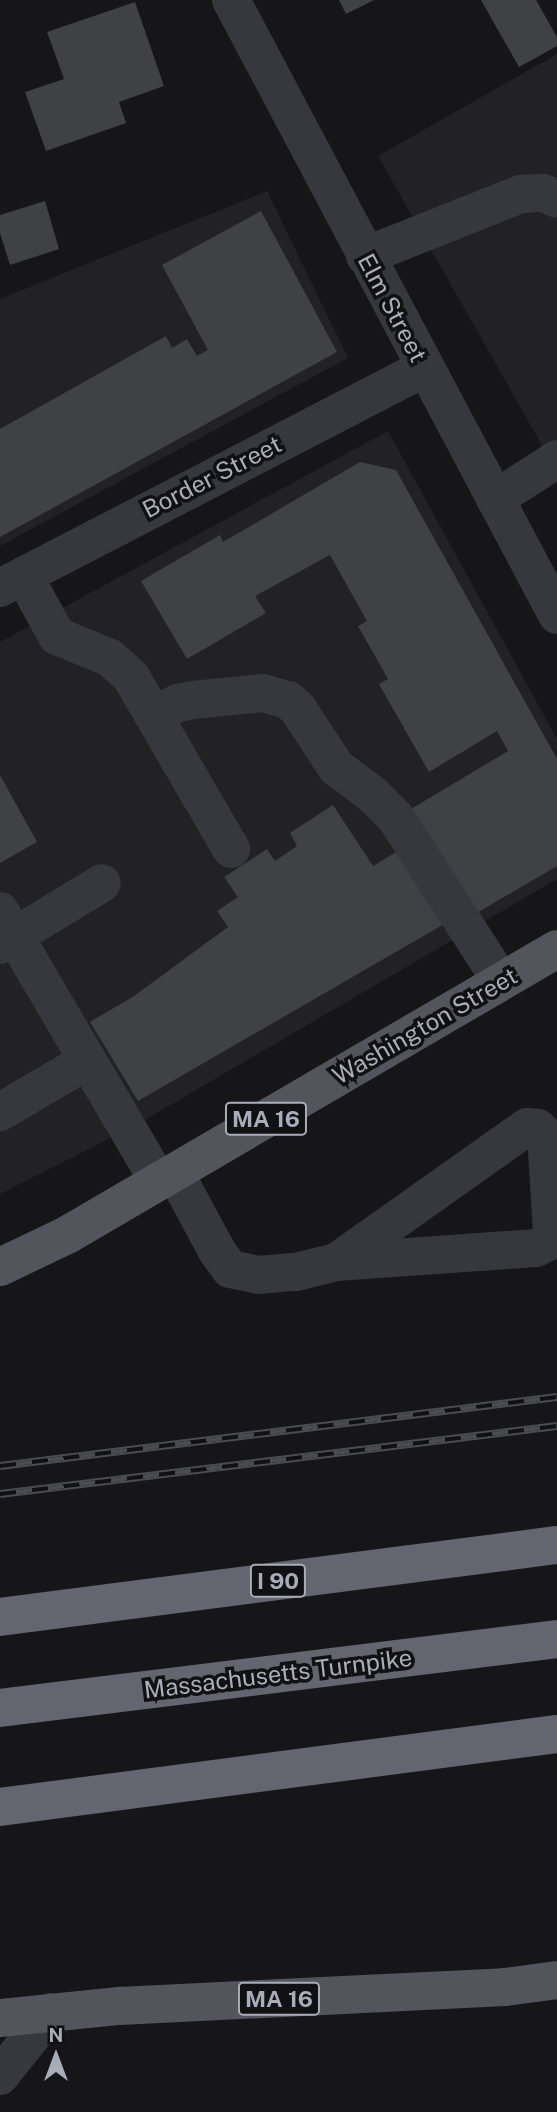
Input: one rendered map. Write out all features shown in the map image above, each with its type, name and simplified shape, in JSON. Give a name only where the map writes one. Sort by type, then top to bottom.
[{"type":"highway","name":"I 90","points":[[0,1617],[557,1545]]},
{"type":"highway","name":"Massachusetts Turnpike","points":[[0,1708],[557,1639]]},
{"type":"highway","points":[[0,1807],[557,1734]]},
{"type":"main road","name":"Washington Street","points":[[0,1267],[67,1235],[557,949]]},
{"type":"main road","name":"MA 16","points":[[0,2018],[51,2011],[492,1988],[557,1979]]},
{"type":"street","name":"Elm Street","points":[[231,0],[557,615]]},
{"type":"street","points":[[365,257],[521,194],[536,192],[557,199]]},
{"type":"street","name":"Border Street","points":[[12,582],[424,368]]},
{"type":"street","points":[[495,499],[557,459]]},
{"type":"street","points":[[12,582],[57,636],[110,658],[122,667],[231,849]]},
{"type":"street","points":[[153,715],[178,703],[193,700],[263,693],[288,700],[299,709],[336,766],[373,795],[395,817],[501,981]]},
{"type":"street","points":[[102,883],[5,930],[88,1061],[230,1269],[258,1275],[296,1272],[335,1262],[536,1248],[548,1242],[552,1231],[546,1136],[538,1128],[527,1127],[335,1262]]},
{"type":"street","points":[[0,1112],[88,1061]]},
{"type":"street","points":[[0,2076],[51,2011]]},
{"type":"shaded area","points":[[557,54],[557,472],[378,156]]},
{"type":"shaded area","points":[[267,191],[348,358],[0,546],[0,299]]},
{"type":"shaded area","points":[[388,431],[557,739],[557,879],[138,1124],[0,1194],[0,642]]},
{"type":"building","points":[[339,0],[374,0],[346,14]]},
{"type":"building","points":[[481,0],[536,0],[557,37],[557,46],[519,67]]},
{"type":"building","points":[[135,2],[164,86],[119,102],[126,123],[46,151],[25,92],[64,79],[47,32]]},
{"type":"building","points":[[45,201],[59,249],[10,265],[0,233],[0,215]]},
{"type":"building","points":[[261,211],[337,352],[0,537],[0,429],[166,336],[172,348],[187,339],[197,356],[208,350],[162,265]]},
{"type":"building","points":[[360,462],[396,470],[557,759],[557,866],[475,914],[411,809],[508,751],[497,731],[429,772],[379,684],[388,679],[358,626],[367,621],[330,555],[255,596],[266,613],[187,659],[141,581],[220,535],[223,542]]},
{"type":"building","points":[[0,775],[37,842],[0,863]]},
{"type":"building","points":[[333,805],[373,866],[401,849],[446,923],[138,1101],[90,1022],[134,996],[228,927],[217,911],[238,897],[224,877],[267,849],[275,861],[297,846],[290,833]]},
{"type":"railway","points":[[0,1466],[557,1397]]},
{"type":"railway","points":[[0,1494],[557,1426]]}]
